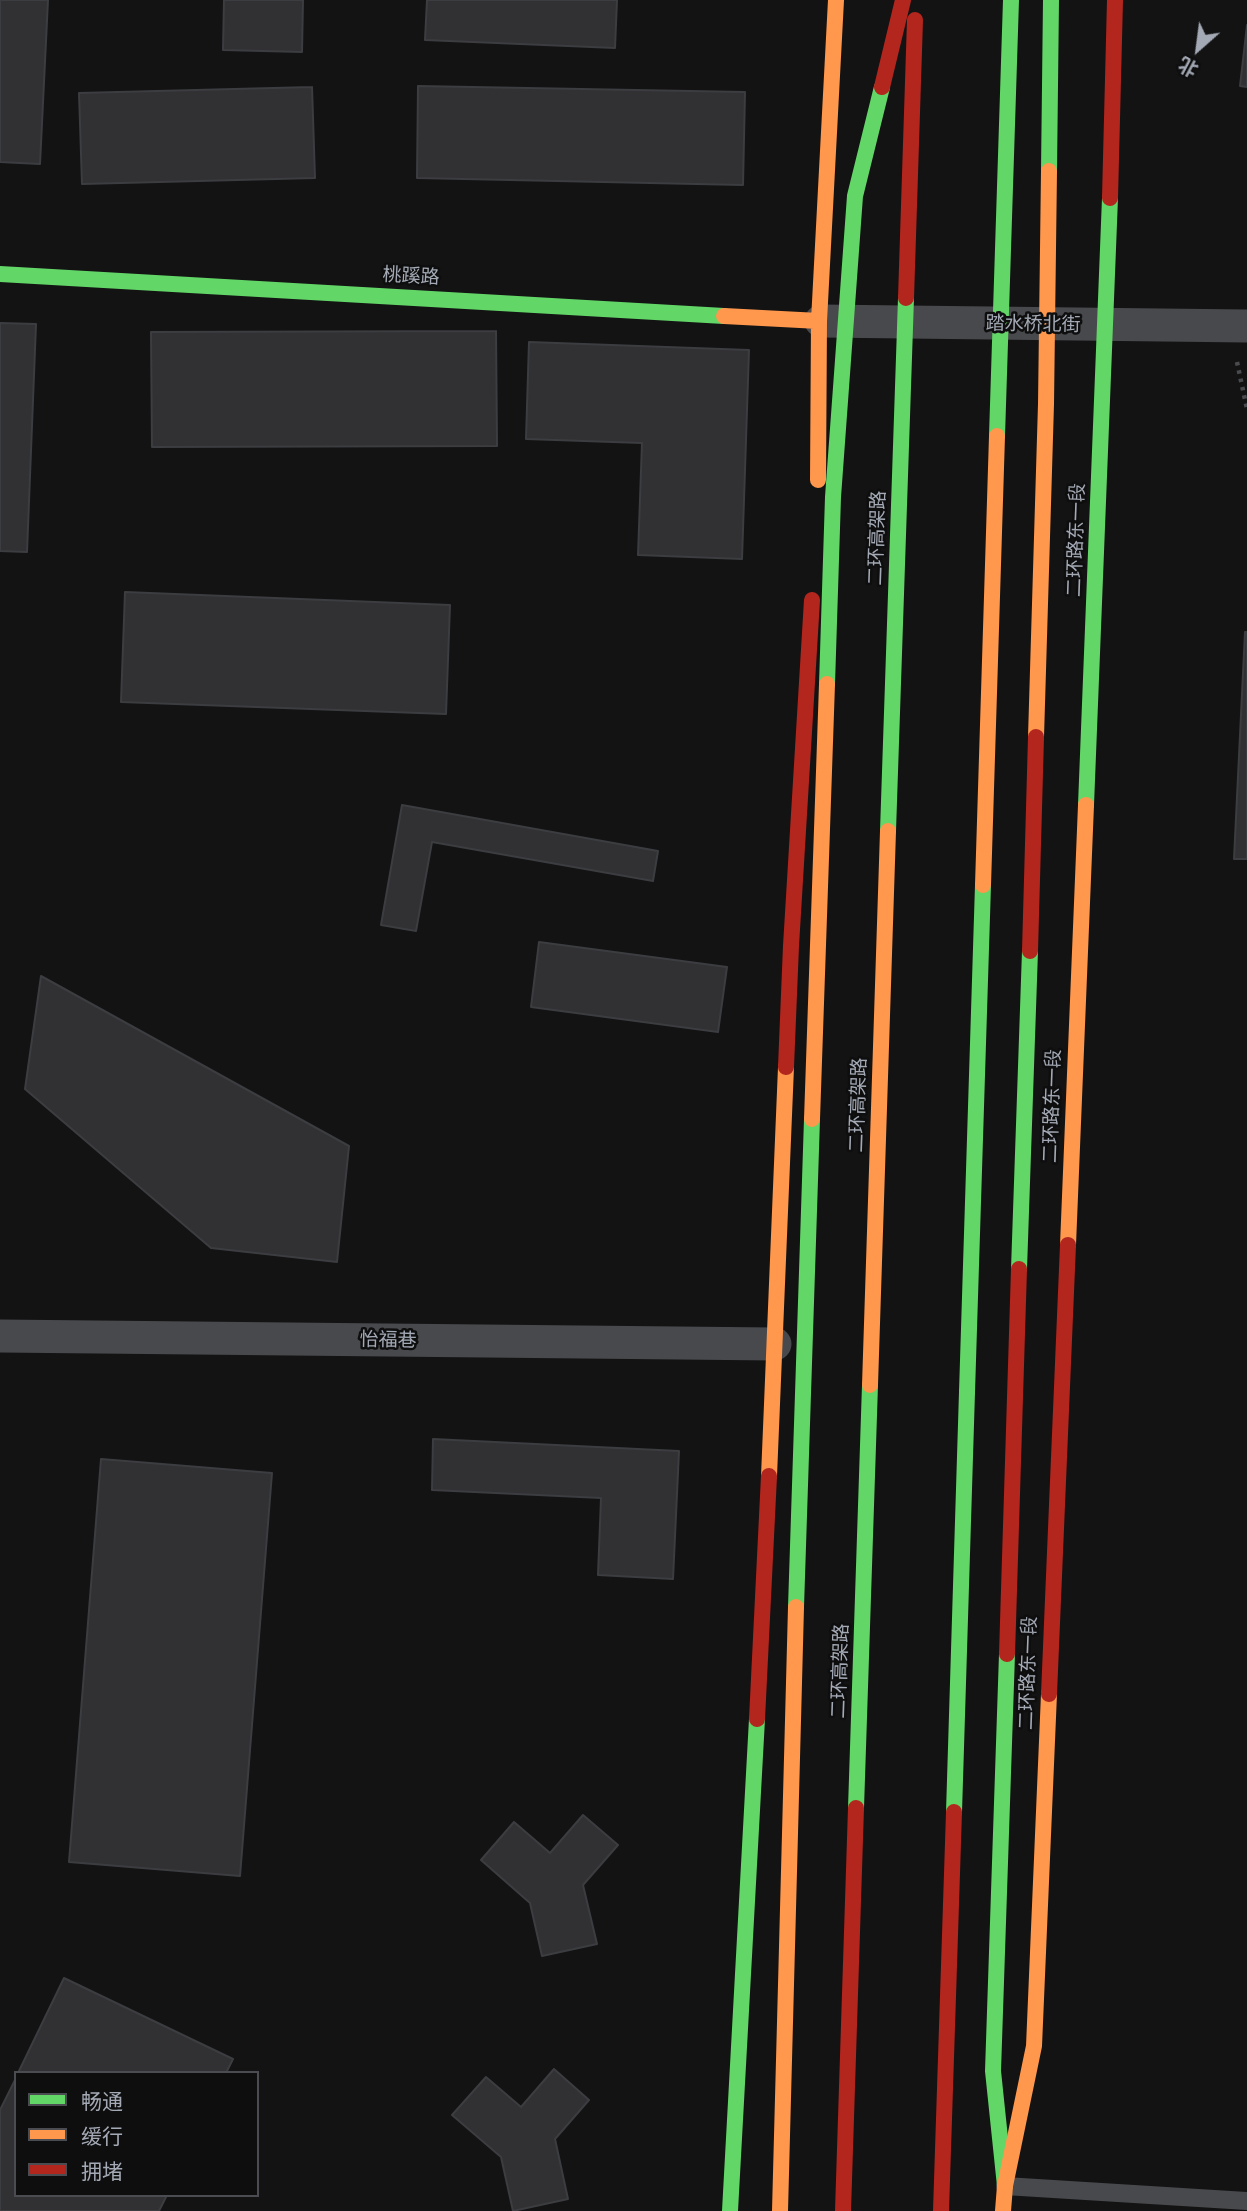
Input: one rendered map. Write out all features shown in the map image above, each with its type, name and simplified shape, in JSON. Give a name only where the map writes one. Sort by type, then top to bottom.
[{"type":"main road","points":[[816,528],[819,321],[836,0]]},
{"type":"main road","points":[[780,2211],[789,1821],[833,497],[855,196],[903,0]]},
{"type":"main road","name":"二环高架路","points":[[843,2211],[916,0]]},
{"type":"main road","points":[[941,2211],[1011,0]]},
{"type":"main road","points":[[1005,2186],[993,2071],[1046,404],[1051,0]]},
{"type":"main road","name":"二环路东一段","points":[[1003,2211],[1005,2186],[1034,2046],[1106,325],[1115,0]]},
{"type":"main road","name":"桃蹊路","points":[[0,274],[819,321]]},
{"type":"main road","points":[[730,2211],[775,1344],[791,946],[813,584]]},
{"type":"street","name":"踏水桥北街","points":[[819,321],[1238,326]]},
{"type":"street","name":"怡福巷","points":[[0,1336],[775,1344]]},
{"type":"lane","points":[[1005,2186],[1247,2201]]},
{"type":"path","points":[[1238,326],[1247,409]]},
{"type":"building","points":[[0,0],[48,0],[40,164],[0,162]]},
{"type":"building","points":[[224,0],[303,0],[302,52],[223,50]]},
{"type":"building","points":[[427,0],[617,0],[615,48],[425,40]]},
{"type":"building","points":[[1247,25],[1247,87],[1240,86]]},
{"type":"building","points":[[418,86],[745,92],[743,185],[417,178]]},
{"type":"building","points":[[312,87],[315,178],[82,184],[79,93]]},
{"type":"building","points":[[0,323],[36,324],[27,552],[0,551]]},
{"type":"building","points":[[496,331],[497,446],[152,447],[151,332]]},
{"type":"building","points":[[529,342],[749,350],[742,559],[638,555],[642,443],[526,439]]},
{"type":"building","points":[[125,592],[450,605],[446,714],[121,702]]},
{"type":"building","points":[[1245,632],[1247,859],[1234,859]]},
{"type":"building","points":[[402,805],[658,851],[653,881],[432,842],[416,931],[381,925]]},
{"type":"building","points":[[539,942],[727,967],[718,1032],[531,1007]]},
{"type":"building","points":[[41,976],[349,1146],[337,1262],[211,1248],[25,1089]]},
{"type":"building","points":[[433,1439],[679,1451],[673,1579],[598,1575],[601,1498],[432,1490]]},
{"type":"building","points":[[101,1459],[272,1473],[240,1876],[69,1862]]},
{"type":"building","points":[[583,1815],[618,1845],[583,1885],[597,1944],[542,1956],[530,1903],[481,1860],[514,1822],[550,1853]]},
{"type":"building","points":[[64,1978],[233,2059],[227,2071],[19,2071]]},
{"type":"building","points":[[554,2069],[589,2100],[555,2139],[568,2199],[513,2211],[501,2157],[452,2115],[486,2077],[521,2107]]},
{"type":"building","points":[[14,2082],[14,2197],[166,2197],[159,2211],[0,2211],[0,2110]]},
{"type":"traffic: fast","points":[[997,436],[1011,0]]},
{"type":"traffic: fast","points":[[1049,171],[1051,0]]},
{"type":"traffic: fast","points":[[827,684],[833,497],[855,196],[882,87]]},
{"type":"traffic: fast","points":[[1086,805],[1110,198]]},
{"type":"traffic: fast","points":[[0,274],[724,316]]},
{"type":"traffic: fast","points":[[888,831],[906,298]]},
{"type":"traffic: fast","points":[[967,1392],[983,885]]},
{"type":"traffic: fast","points":[[1019,1269],[1030,951]]},
{"type":"traffic: fast","points":[[796,1607],[812,1119]]},
{"type":"traffic: fast","points":[[856,1808],[870,1385]]},
{"type":"traffic: fast","points":[[954,1812],[967,1392]]},
{"type":"traffic: fast","points":[[1005,2186],[993,2071],[1007,1654]]},
{"type":"traffic: fast","points":[[730,2211],[757,1719]]},
{"type":"traffic: slow","points":[[818,480],[819,321],[836,0]]},
{"type":"traffic: slow","points":[[1036,737],[1046,404],[1049,171]]},
{"type":"traffic: slow","points":[[724,316],[819,321]]},
{"type":"traffic: slow","points":[[983,885],[997,436]]},
{"type":"traffic: slow","points":[[812,1119],[827,684]]},
{"type":"traffic: slow","points":[[1068,1245],[1086,805]]},
{"type":"traffic: slow","points":[[870,1385],[888,831]]},
{"type":"traffic: slow","points":[[769,1476],[786,1067]]},
{"type":"traffic: slow","points":[[780,2211],[796,1607]]},
{"type":"traffic: slow","points":[[1003,2211],[1005,2186],[1034,2046],[1049,1694]]},
{"type":"traffic: jam","points":[[882,87],[903,0]]},
{"type":"traffic: jam","points":[[1110,198],[1115,0]]},
{"type":"traffic: jam","points":[[906,298],[915,20]]},
{"type":"traffic: jam","points":[[786,1067],[812,600]]},
{"type":"traffic: jam","points":[[1030,951],[1036,737]]},
{"type":"traffic: jam","points":[[1049,1694],[1068,1245]]},
{"type":"traffic: jam","points":[[1007,1654],[1019,1269]]},
{"type":"traffic: jam","points":[[757,1719],[769,1476]]},
{"type":"traffic: jam","points":[[843,2211],[856,1808]]},
{"type":"traffic: jam","points":[[941,2211],[954,1812]]}]
